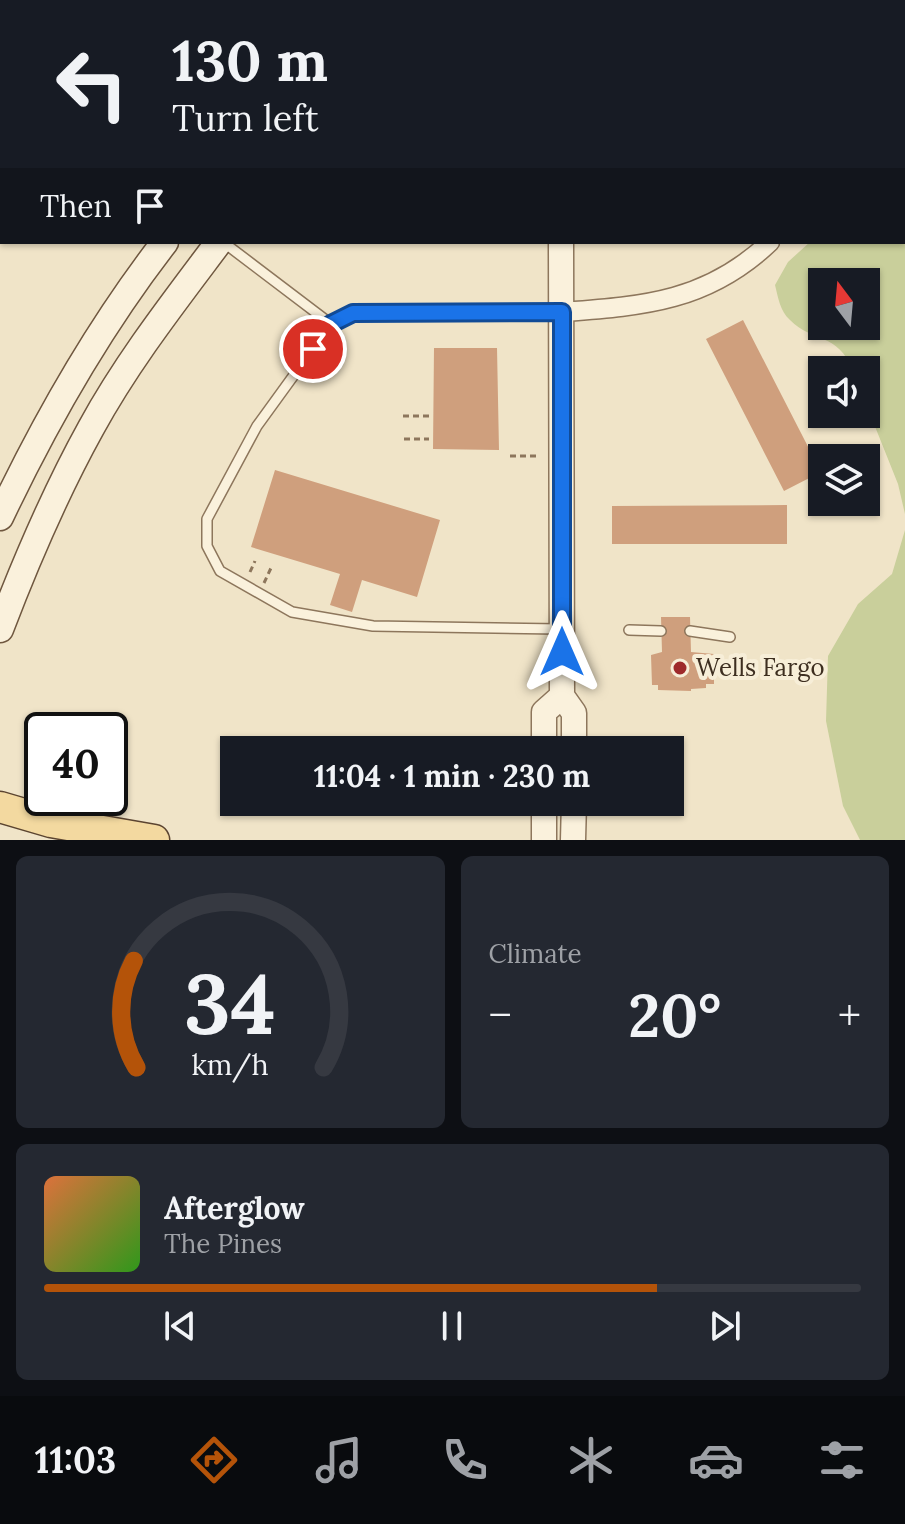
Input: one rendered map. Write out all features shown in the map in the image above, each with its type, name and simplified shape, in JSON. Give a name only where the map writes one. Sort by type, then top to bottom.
[{"type":"main road","points":[[0,517],[60,397],[164,244]]},
{"type":"main road","points":[[0,629],[49,511],[91,427],[138,352],[219,244]]},
{"type":"main road","points":[[0,807],[51,822],[154,840]]},
{"type":"street","points":[[561,244],[562,696],[574,713],[574,736]]},
{"type":"street","points":[[562,312],[663,301],[723,277],[768,244]]},
{"type":"street","points":[[544,736],[544,712],[562,696]]},
{"type":"street","points":[[544,816],[544,840]]},
{"type":"street","points":[[573,840],[574,816]]},
{"type":"lane","points":[[224,244],[331,324]]},
{"type":"lane","points":[[562,312],[353,313],[331,324],[257,426],[207,519],[207,546],[220,571],[292,612],[373,626],[562,629]]},
{"type":"lane","points":[[629,630],[661,631]]},
{"type":"lane","points":[[690,631],[730,637]]},
{"type":"path","points":[[403,416],[429,416]]},
{"type":"path","points":[[404,439],[429,439]]},
{"type":"path","points":[[510,456],[537,456]]},
{"type":"green space","points":[[808,244],[905,244],[905,514],[898,484],[876,428],[880,428],[880,356],[845,356],[840,349],[824,340],[880,340],[880,268],[808,268],[808,332],[787,316],[775,285],[788,262]]},
{"type":"green space","points":[[905,530],[905,840],[860,840],[843,806],[826,721],[828,656],[858,604],[892,574]]},
{"type":"building","points":[[743,320],[808,447],[808,479],[784,491],[706,339]]},
{"type":"building","points":[[434,348],[497,348],[499,450],[433,449]]},
{"type":"building","points":[[275,470],[440,520],[417,597],[362,580],[352,612],[330,605],[340,574],[251,547]]},
{"type":"building","points":[[787,505],[787,544],[612,544],[612,506]]},
{"type":"building","points":[[661,617],[690,617],[691,652],[714,654],[714,684],[691,691],[658,690],[658,685],[652,685],[651,655],[662,652]]},
{"type":"place","name":"Wells Fargo","points":[[680,668]]},
{"type":"route","points":[[313,349],[331,324],[353,313],[562,312],[562,652]]}]
